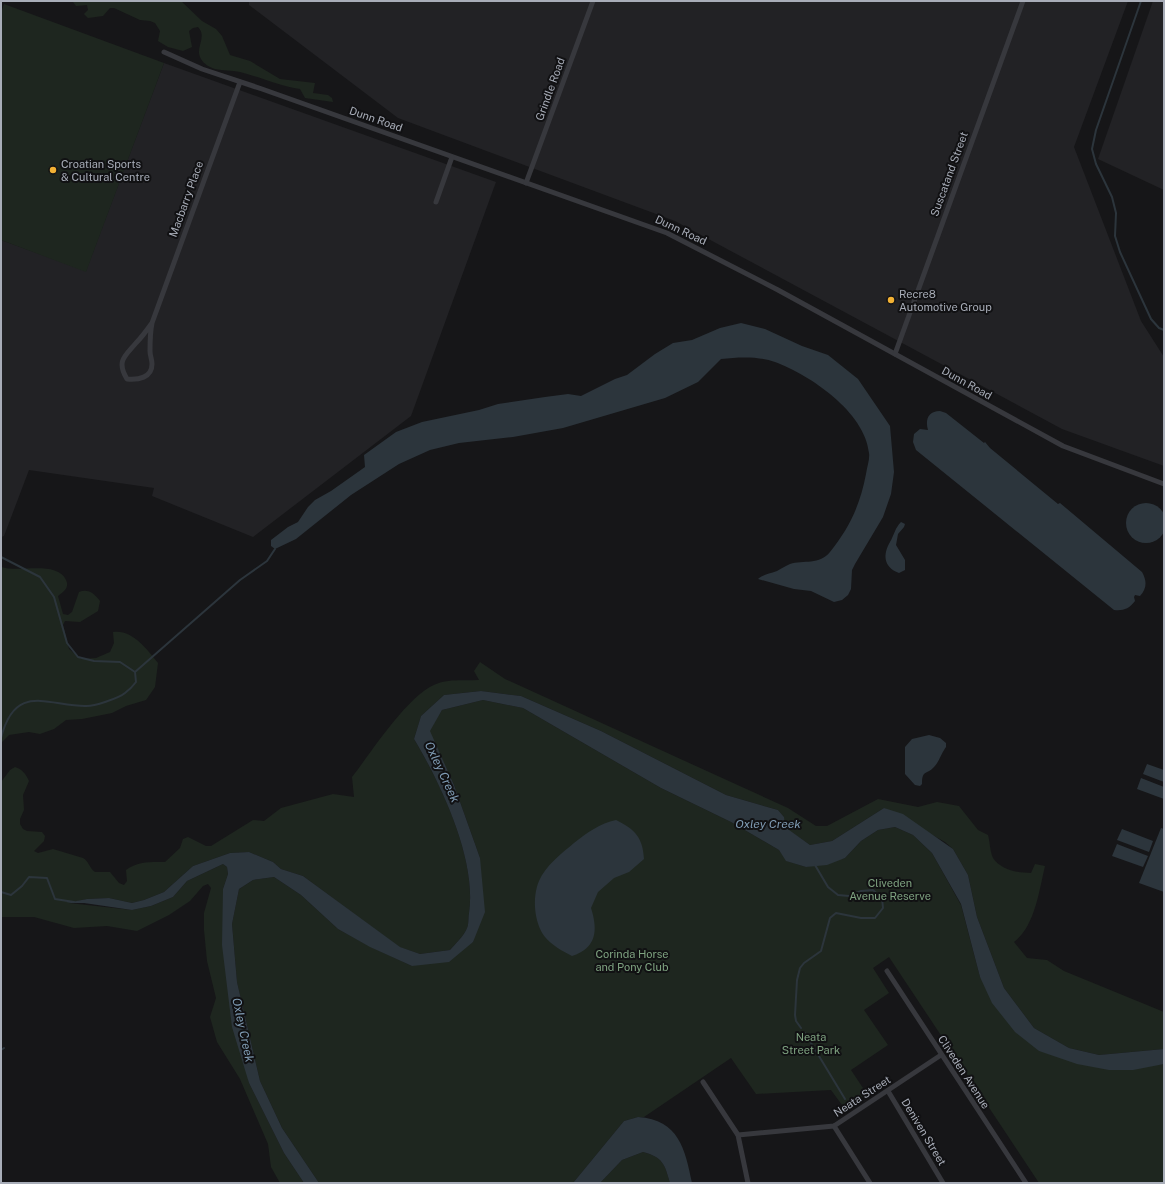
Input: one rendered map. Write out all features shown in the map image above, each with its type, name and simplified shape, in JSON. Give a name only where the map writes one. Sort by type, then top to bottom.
[{"type":"street","name":"Grindle Road","points":[[526,183],[593,1]]},
{"type":"street","name":"Suscatand Street","points":[[895,354],[1023,1]]},
{"type":"street","name":"Dunn Road","points":[[164,52],[202,69],[667,233],[778,290],[1063,446],[1164,484]]},
{"type":"street","name":"Macbarry Place","points":[[152,323],[126,354],[122,362],[122,371],[127,379],[136,380],[143,378],[150,372],[152,363],[150,355],[152,323],[240,82]]},
{"type":"street","points":[[436,202],[452,157]]},
{"type":"street","name":"Cliveden Avenue","points":[[887,971],[1026,1183]]},
{"type":"street","name":"Neata Street","points":[[738,1135],[834,1126],[941,1055]]},
{"type":"street","points":[[703,1082],[738,1135],[748,1183]]},
{"type":"street","name":"Deniven Street","points":[[888,1091],[943,1183]]},
{"type":"street","points":[[834,1126],[870,1183]]},
{"type":"shaded area","points":[[249,1],[1128,1],[1074,147],[1141,321],[1164,357],[1164,466],[1062,429],[675,221],[398,118],[249,5]]},
{"type":"shaded area","points":[[1153,1],[1164,1],[1164,190],[1098,159]]},
{"type":"shaded area","points":[[164,63],[496,182],[411,416],[253,537],[152,496],[154,488],[29,470],[4,536],[1,537],[1,240],[86,271]]},
{"type":"green space","points":[[64,1],[181,1],[202,21],[216,29],[222,36],[230,55],[250,61],[280,79],[315,83],[313,93],[328,95],[332,98],[333,102],[305,98],[300,89],[285,86],[240,72],[218,70],[205,64],[199,55],[202,35],[198,27],[189,31],[192,47],[183,51],[168,47],[158,41],[160,31],[155,23],[140,20],[114,8],[110,8],[103,16],[88,18],[84,14],[88,10],[87,5],[76,6],[73,2]]},
{"type":"green space","points":[[4,4],[164,63],[86,272],[1,240],[1,13]]},
{"type":"green space","points":[[1,567],[55,570],[61,574],[67,583],[67,588],[58,596],[63,614],[68,615],[72,612],[79,592],[88,591],[96,596],[100,601],[98,611],[80,622],[65,621],[63,625],[69,649],[81,659],[96,658],[110,652],[114,643],[113,632],[120,632],[133,637],[144,646],[158,663],[155,687],[146,700],[126,706],[112,713],[82,719],[66,720],[54,729],[40,734],[29,732],[9,735],[1,743]]},
{"type":"green space","points":[[480,662],[505,679],[788,808],[816,826],[827,826],[878,799],[918,807],[937,802],[959,806],[978,830],[988,835],[993,858],[1000,865],[1010,870],[1031,873],[1035,864],[1045,866],[1038,897],[1031,918],[1027,927],[1014,942],[1027,958],[1047,960],[1064,971],[1164,1012],[1164,1049],[1099,1055],[1069,1048],[1034,1028],[1004,988],[977,917],[968,875],[953,849],[945,842],[884,808],[832,841],[810,845],[784,827],[784,817],[778,810],[726,795],[601,731],[521,696],[481,691],[444,695],[421,716],[414,739],[435,778],[455,823],[468,869],[470,892],[468,925],[464,934],[450,950],[420,954],[399,947],[303,876],[281,869],[273,862],[249,852],[230,853],[193,866],[164,892],[144,900],[132,903],[109,898],[87,899],[69,903],[132,910],[151,906],[173,897],[187,881],[223,864],[227,867],[228,874],[223,889],[249,1083],[284,1153],[304,1183],[280,1183],[271,1167],[268,1144],[240,1079],[217,1042],[210,1017],[216,998],[207,961],[204,913],[211,888],[208,884],[203,886],[190,901],[169,915],[137,931],[107,926],[74,928],[34,917],[1,917],[1,782],[10,770],[15,767],[22,770],[28,778],[29,781],[23,795],[24,810],[20,819],[20,824],[23,829],[27,831],[42,832],[45,836],[44,841],[34,851],[38,853],[53,849],[83,858],[95,872],[110,872],[119,883],[124,885],[127,881],[126,870],[135,865],[150,862],[165,862],[180,848],[183,839],[188,837],[206,846],[211,846],[253,820],[264,821],[281,808],[333,794],[354,797],[352,777],[404,710],[428,688],[439,683],[479,680],[474,671]]},
{"type":"green space","points":[[483,700],[523,708],[661,788],[731,822],[779,850],[787,861],[806,867],[845,858],[861,841],[878,830],[895,827],[913,835],[932,853],[961,905],[980,977],[1039,1051],[1155,1065],[1164,1064],[1164,1183],[1039,1183],[889,957],[873,968],[889,993],[864,1010],[888,1045],[851,1070],[867,1094],[847,1107],[842,1105],[831,1090],[756,1094],[731,1058],[644,1117],[624,1121],[573,1183],[319,1183],[282,1128],[260,1081],[237,982],[232,924],[239,889],[253,880],[274,877],[301,895],[338,929],[371,947],[412,966],[473,942],[480,858],[454,785],[429,731],[442,710]]},
{"type":"green space","points":[[643,1152],[659,1159],[665,1167],[670,1183],[600,1183],[622,1160]]},
{"type":"water","points":[[741,323],[765,329],[802,346],[828,355],[858,379],[890,426],[894,472],[891,494],[883,517],[852,570],[851,589],[848,595],[842,600],[834,602],[811,591],[794,589],[758,579],[790,564],[821,559],[830,552],[837,543],[849,525],[864,485],[869,455],[865,438],[858,423],[847,410],[834,397],[819,386],[789,368],[769,360],[755,358],[742,357],[721,359],[698,382],[665,398],[563,428],[513,437],[459,443],[430,450],[399,464],[351,495],[296,539],[275,549],[271,546],[271,540],[288,527],[298,522],[308,507],[315,500],[331,491],[365,467],[364,455],[396,432],[422,422],[479,410],[498,404],[568,394],[581,396],[615,379],[627,375],[655,354],[673,343],[692,340],[720,328]]},
{"type":"water","points":[[936,411],[946,413],[984,443],[985,442],[990,448],[1058,504],[1060,503],[1142,572],[1145,578],[1145,587],[1140,596],[1135,595],[1135,601],[1133,604],[1126,609],[1114,610],[916,450],[913,442],[914,434],[920,429],[928,430],[928,417]]},
{"type":"water","points":[[1150,503],[1157,506],[1163,512],[1166,523],[1165,531],[1157,540],[1150,543],[1142,543],[1135,540],[1127,531],[1126,519],[1129,512],[1138,504]]},
{"type":"water","points":[[901,522],[905,524],[898,534],[896,545],[905,560],[905,570],[899,573],[887,564],[886,551],[896,529]]},
{"type":"water","name":"Oxley Creek","points":[[481,691],[521,696],[601,731],[726,795],[778,810],[784,817],[785,827],[810,845],[832,841],[884,808],[903,814],[953,849],[968,875],[977,917],[1004,988],[1034,1028],[1069,1048],[1099,1055],[1164,1049],[1164,1064],[1133,1070],[1109,1070],[1077,1064],[1039,1051],[1015,1032],[992,1003],[980,977],[961,904],[932,853],[913,835],[895,827],[878,830],[861,841],[845,858],[827,865],[806,867],[786,861],[779,850],[731,822],[661,788],[523,708],[483,700],[442,710],[430,731],[454,785],[480,858],[485,912],[473,942],[449,962],[412,966],[370,947],[338,929],[301,895],[274,877],[253,880],[239,889],[232,924],[237,982],[260,1081],[282,1128],[319,1183],[304,1183],[284,1153],[249,1083],[232,1027],[222,945],[223,889],[228,874],[227,867],[223,864],[187,881],[173,897],[151,906],[132,910],[84,903],[66,903],[87,899],[109,898],[132,903],[144,900],[164,892],[193,866],[230,853],[249,852],[273,862],[281,869],[303,876],[400,947],[420,954],[450,950],[464,934],[468,925],[470,892],[468,870],[455,823],[435,778],[414,739],[421,716],[444,695]]},
{"type":"water","points":[[929,735],[940,738],[946,743],[946,747],[936,765],[924,774],[922,784],[920,786],[915,785],[905,774],[905,747],[912,739]]},
{"type":"water","points":[[1147,764],[1164,770],[1164,782],[1143,774]]},
{"type":"water","points":[[1141,778],[1164,787],[1164,799],[1137,789]]},
{"type":"water","points":[[616,820],[623,823],[637,835],[642,845],[644,859],[629,872],[614,878],[598,892],[591,908],[595,931],[594,937],[586,948],[580,953],[572,956],[551,943],[541,931],[538,925],[535,910],[535,895],[537,887],[545,870],[564,851],[594,829],[605,823]]},
{"type":"water","points":[[1161,828],[1164,829],[1164,892],[1139,883]]},
{"type":"water","points":[[1122,829],[1153,841],[1149,852],[1117,840]]},
{"type":"water","points":[[1117,844],[1148,856],[1143,867],[1112,856]]},
{"type":"water","points":[[638,1117],[652,1119],[663,1124],[678,1138],[683,1148],[692,1183],[670,1183],[665,1167],[659,1159],[643,1152],[622,1160],[600,1183],[573,1183],[624,1121]]},
{"type":"waterway","points":[[1141,1],[1096,130],[1092,149],[1096,164],[1112,197],[1116,213],[1115,236],[1120,252],[1151,319],[1159,328],[1164,330]]},
{"type":"waterway","points":[[135,672],[240,580],[267,561],[275,549]]},
{"type":"waterway","points":[[1,557],[40,577],[54,597],[67,643],[78,657],[94,661],[120,662],[135,672],[136,682],[122,695],[106,702],[89,706],[45,701],[23,703],[15,710],[7,721],[1,738]]},
{"type":"waterway","points":[[801,1028],[796,1021],[795,1015],[797,980],[800,968],[804,963],[821,951],[830,918],[836,913],[861,918],[875,918],[883,908],[882,898],[873,890],[861,891],[849,896],[838,895],[828,887],[815,865]]},
{"type":"waterway","points":[[1,892],[11,895],[22,886],[29,877],[47,878],[55,899],[74,902]]},
{"type":"waterway","points":[[805,1033],[845,1099]]},
{"type":"place","name":"Croatian Sports & Cultural Centre","points":[[53,170]]},
{"type":"place","name":"Recre8 Automotive Group","points":[[891,300]]},
{"type":"park label","name":"Cliveden Avenue Reserve","points":[[890,889]]},
{"type":"park label","name":"Corinda Horse and Pony Club","points":[[632,960]]},
{"type":"park label","name":"Neata Street Park","points":[[811,1043]]}]
